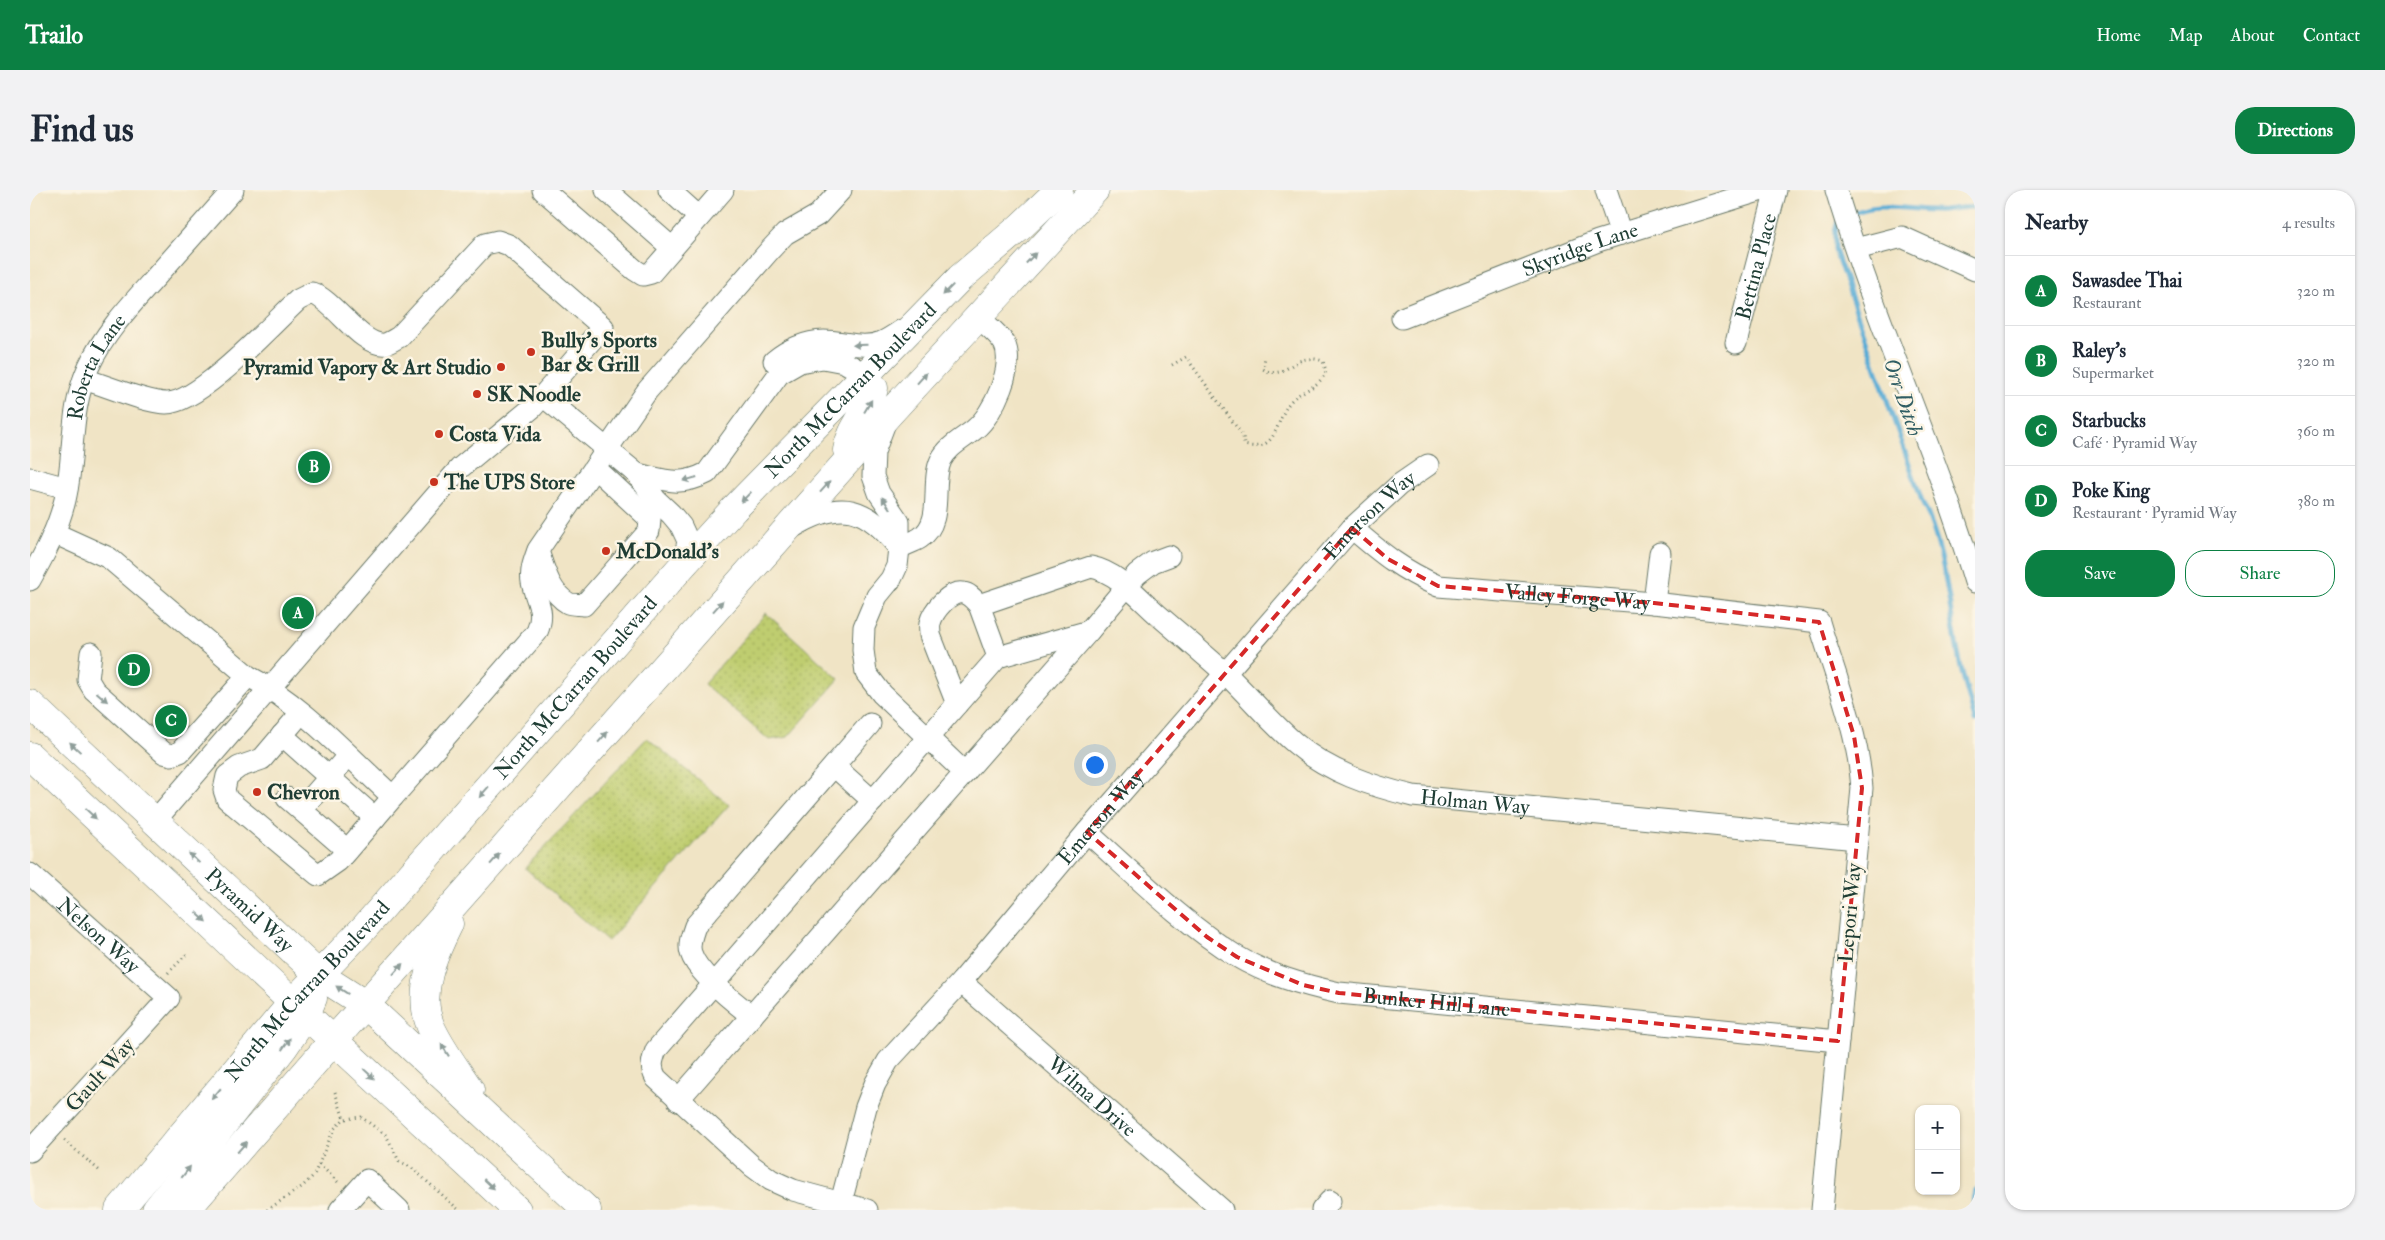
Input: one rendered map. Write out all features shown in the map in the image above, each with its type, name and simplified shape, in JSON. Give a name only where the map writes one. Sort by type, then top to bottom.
[{"type":"main road","name":"North McCarran Boulevard","points":[[119,1210],[299,1009],[319,975],[366,927],[683,565],[960,278],[1020,227],[1059,190]]},
{"type":"main road","name":"North McCarran Boulevard","points":[[186,1210],[333,1041],[782,534],[977,316],[1095,190]]},
{"type":"main road","points":[[843,466],[848,441],[855,425],[872,401],[874,388],[866,374]]},
{"type":"main road","name":"Pyramid Way","points":[[30,704],[319,975],[366,1005],[587,1210]]},
{"type":"main road","name":"Pyramid Way","points":[[30,756],[333,1041],[517,1210]]},
{"type":"main road","points":[[463,896],[430,968],[427,1014],[431,1028],[489,1121]]},
{"type":"main road","points":[[156,1210],[284,1047],[299,1009]]},
{"type":"street","name":"Roberta Lane","points":[[30,580],[54,533],[67,488],[72,427],[78,398],[84,379],[103,341],[120,317],[233,190]]},
{"type":"street","points":[[543,190],[643,275],[650,273],[723,190]]},
{"type":"street","points":[[606,190],[672,248]]},
{"type":"street","points":[[669,190],[700,217]]},
{"type":"street","points":[[1606,190],[1621,234]]},
{"type":"street","name":"Skyridge Lane","points":[[1402,318],[1718,196],[1764,190]]},
{"type":"street","name":"Bettina Place","points":[[1736,343],[1764,190]]},
{"type":"street","points":[[1836,190],[1891,351],[1956,523],[1975,582]]},
{"type":"street","points":[[301,713],[262,759],[239,767],[227,776],[224,790],[227,799],[318,875],[338,861],[537,632],[542,620],[532,581],[532,565],[538,550],[647,391],[785,234],[818,215],[839,191]]},
{"type":"street","points":[[1856,249],[1902,237],[1975,270]]},
{"type":"street","points":[[84,379],[166,403],[182,400],[203,388],[298,300],[312,293],[322,296],[369,341],[384,344],[399,338],[485,244],[498,241],[509,245],[603,327],[532,408],[460,468],[154,822]]},
{"type":"street","points":[[900,548],[921,537],[930,529],[934,517],[935,478],[941,459],[950,448],[977,428],[988,413],[1006,375],[1008,354],[1004,342],[977,316]]},
{"type":"street","points":[[734,433],[733,424],[736,413],[752,386],[764,370],[781,356],[804,345],[824,341],[850,346],[882,342],[919,320]]},
{"type":"street","points":[[637,474],[676,482],[692,480],[707,473],[718,460],[734,433],[746,420],[779,374],[800,362],[823,358],[844,362],[866,374]]},
{"type":"street","points":[[543,396],[637,474],[656,500],[681,526],[688,541],[683,565]]},
{"type":"street","points":[[889,414],[874,452],[874,476],[879,493],[899,522],[900,548],[897,566],[891,579],[877,596],[864,627],[866,673],[882,694],[927,739],[965,773]]},
{"type":"street","name":"Emerson Way","points":[[840,1206],[866,1107],[875,1084],[888,1062],[961,982],[1087,832],[1352,528],[1399,485],[1428,465]]},
{"type":"street","points":[[538,550],[546,575],[556,591],[569,603],[584,605],[650,531],[650,519],[595,468]]},
{"type":"street","points":[[32,477],[67,488]]},
{"type":"street","points":[[782,534],[814,515],[830,510],[847,510],[870,517],[900,548]]},
{"type":"street","name":"Valley Forge Way","points":[[1352,528],[1395,564],[1410,574],[1438,586],[1654,603],[1819,622]]},
{"type":"street","points":[[54,533],[109,558],[248,676],[270,688],[301,713],[393,797]]},
{"type":"street","points":[[1654,603],[1660,553]]},
{"type":"street","points":[[678,1100],[1137,574],[1169,556]]},
{"type":"street","name":"Holman Way","points":[[979,604],[1091,567],[1103,569],[1226,674],[1296,744],[1323,763],[1352,778],[1382,789],[1412,796],[1857,839]]},
{"type":"street","points":[[957,704],[930,635],[929,624],[944,602],[953,594],[962,592],[979,604],[998,657]]},
{"type":"street","name":"Lepori Way","points":[[1819,622],[1860,762],[1862,788],[1822,1210]]},
{"type":"street","points":[[867,1210],[840,1206],[793,1190],[771,1180],[752,1166],[656,1078],[652,1070],[652,1062],[656,1050],[998,657],[1089,631]]},
{"type":"street","points":[[91,653],[88,680],[94,690],[164,753],[172,755],[180,752],[248,676]]},
{"type":"street","points":[[752,1016],[714,983],[690,953],[690,941],[695,926],[870,724]]},
{"type":"street","points":[[282,735],[375,818]]},
{"type":"street","points":[[347,850],[294,804],[330,777],[348,756]]},
{"type":"street","points":[[834,766],[873,801]]},
{"type":"street","name":"Bunker Hill Lane","points":[[1087,832],[1207,937],[1245,961],[1269,973],[1303,985],[1339,993],[1838,1041]]},
{"type":"street","name":"Nelson Way","points":[[30,874],[163,992]]},
{"type":"street","name":"Wilma Drive","points":[[961,982],[1222,1210]]},
{"type":"street","name":"Gault Way","points":[[37,1140],[163,992]]},
{"type":"street","points":[[347,1203],[368,1180],[399,1210]]},
{"type":"path","points":[[1172,365],[1186,358],[1243,436],[1244,445],[1254,447],[1272,438],[1288,404],[1295,397],[1318,384],[1326,371],[1323,361],[1314,358],[1296,361],[1284,371],[1270,372],[1263,369],[1262,364],[1265,357]]},
{"type":"path","points":[[163,992],[187,954]]},
{"type":"path","points":[[335,1092],[344,1119]]},
{"type":"path","points":[[37,1140],[101,1172]]},
{"type":"path","points":[[318,1164],[347,1203]]},
{"type":"highlighted area","points":[[1352,528],[1388,559],[1438,586],[1654,603],[1819,622],[1854,736],[1862,788],[1838,1041],[1339,993],[1303,985],[1237,957],[1207,937],[1087,832]]},
{"type":"green space","points":[[766,613],[839,679],[788,737],[769,740],[704,684]]},
{"type":"green space","points":[[647,738],[729,805],[608,941],[525,868]]},
{"type":"waterway","name":"Orr Ditch","points":[[1850,215],[1861,210],[1884,207],[1931,210],[1975,207]]},
{"type":"waterway","name":"Orr Ditch","points":[[1838,221],[1835,232],[1835,250],[1936,539],[1955,638],[1975,721]]},
{"type":"waterway","name":"Orr Ditch","points":[[1971,1210],[1975,1191]]},
{"type":"place","name":"Bully's Sports Bar & Grill","points":[[531,352]]},
{"type":"place","name":"Pyramid Vapory & Art Studio","points":[[501,367]]},
{"type":"place","name":"SK Noodle","points":[[477,394]]},
{"type":"place","name":"Costa Vida","points":[[439,434]]},
{"type":"place","name":"Raley's","points":[[314,467]]},
{"type":"place","name":"The UPS Store","points":[[434,482]]},
{"type":"place","name":"McDonald's","points":[[606,551]]},
{"type":"place","name":"Sawasdee Thai","points":[[298,613]]},
{"type":"place","name":"Poke King","points":[[134,670]]},
{"type":"place","name":"Starbucks","points":[[171,721]]},
{"type":"place","name":"Chevron","points":[[257,792]]}]
